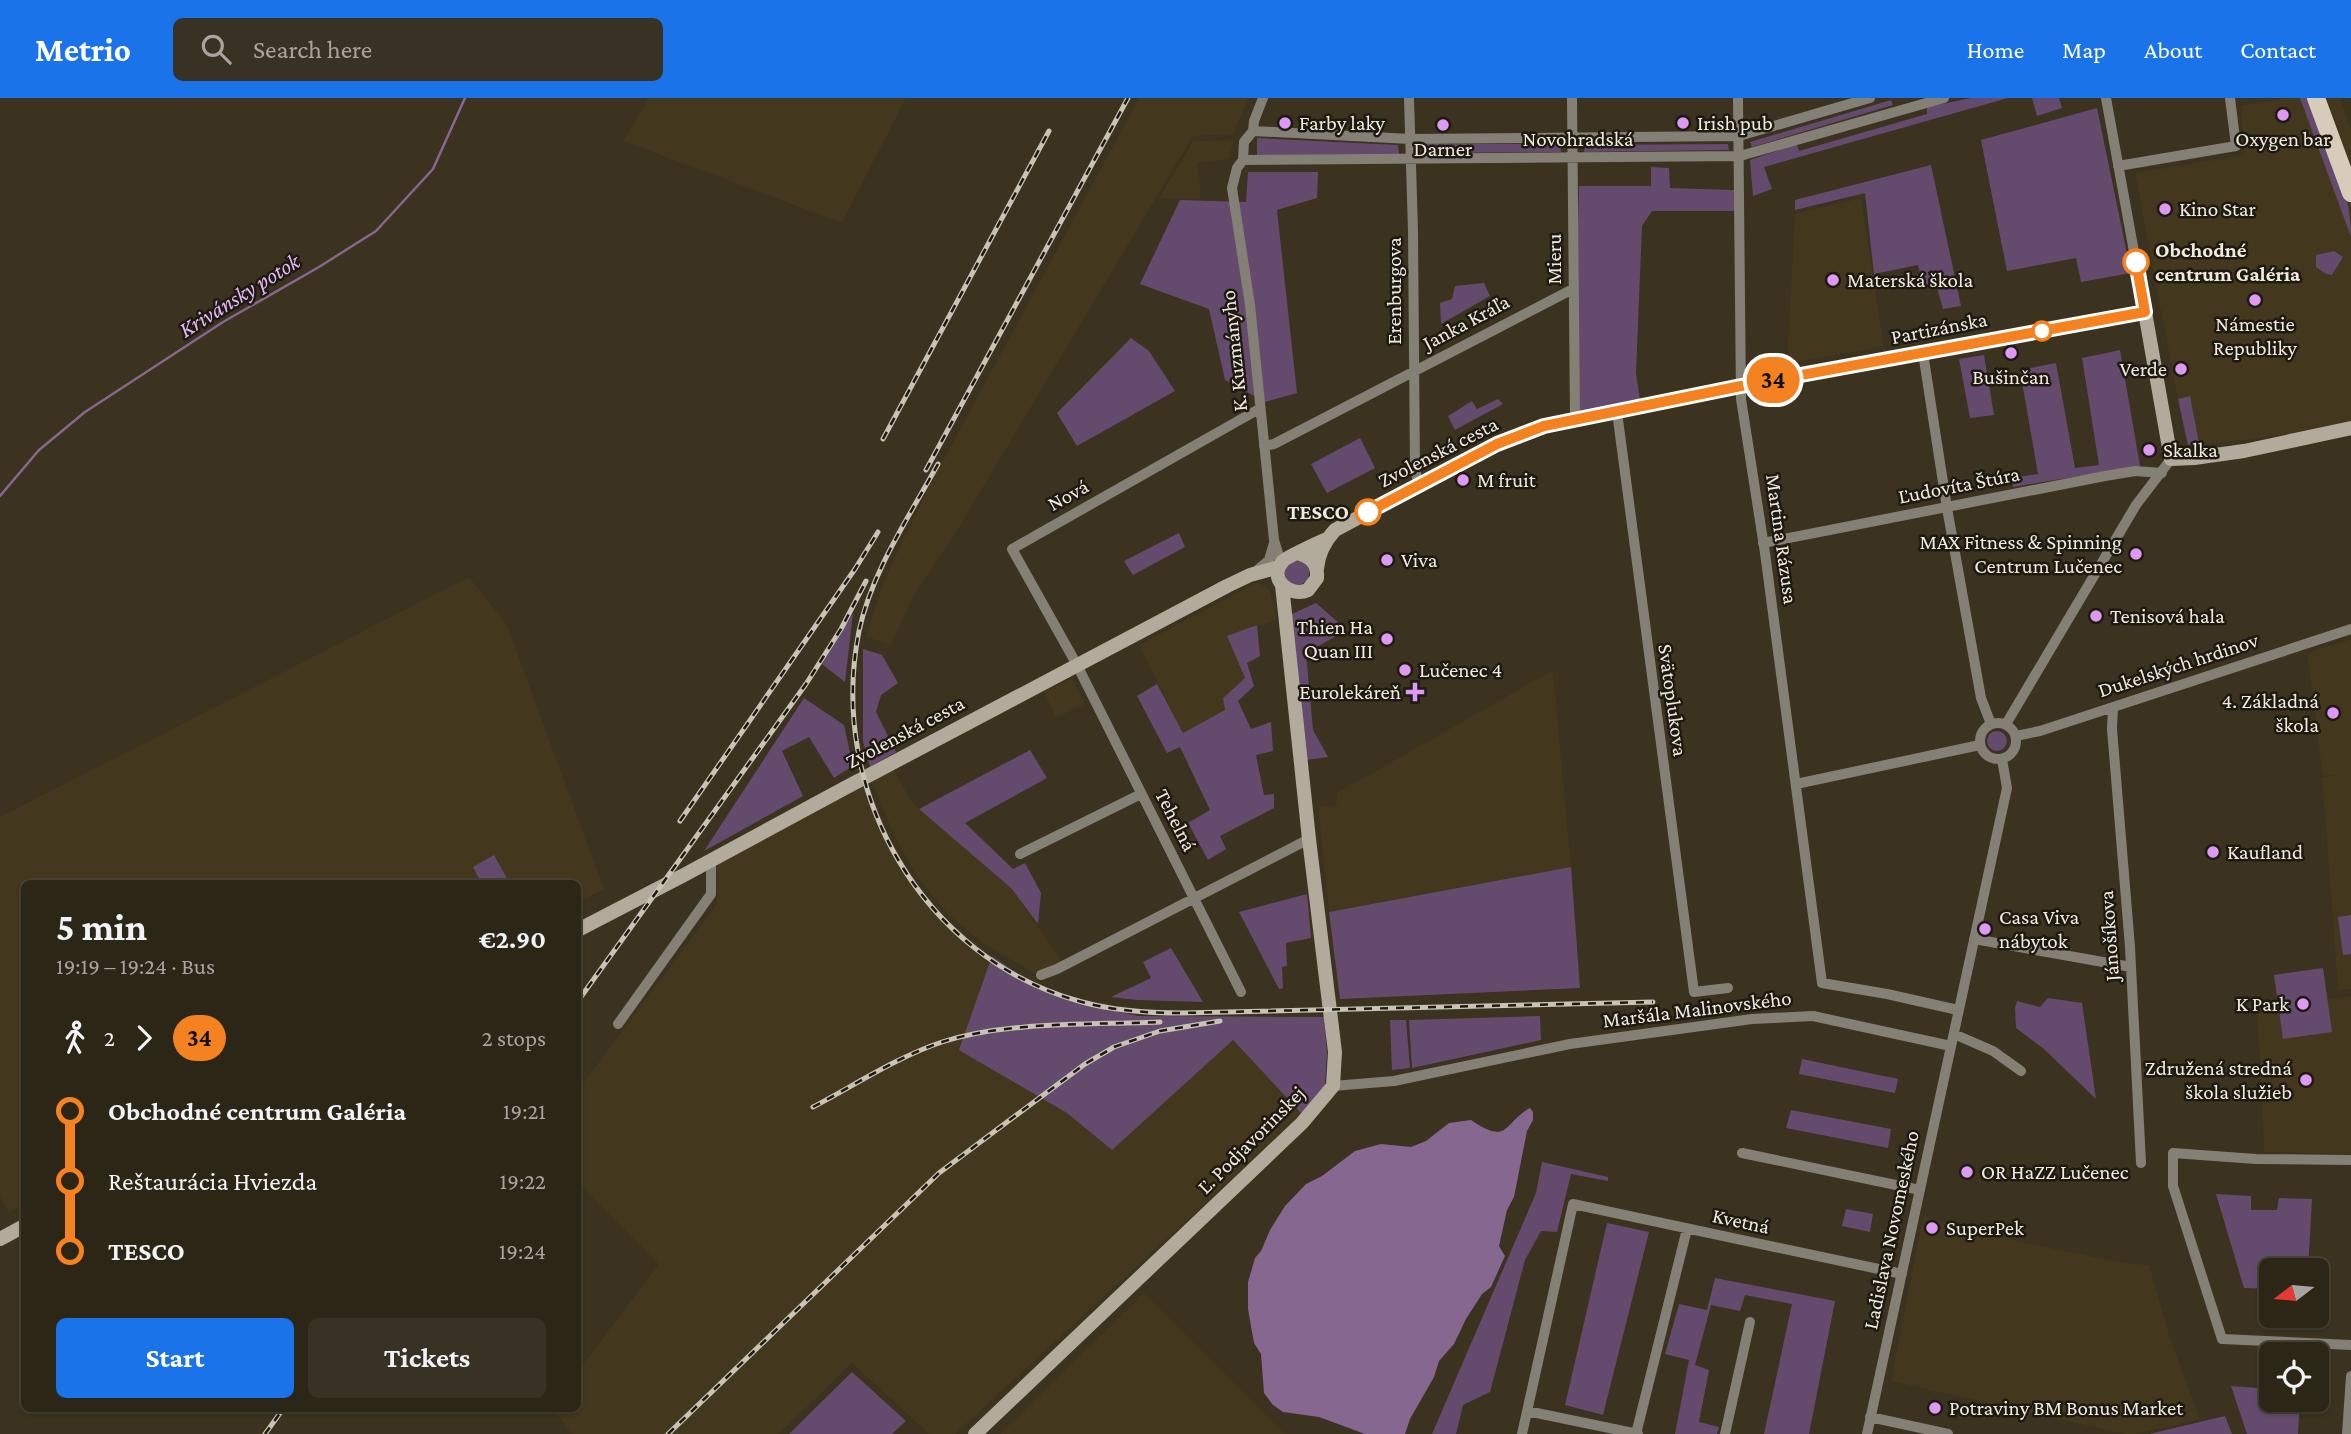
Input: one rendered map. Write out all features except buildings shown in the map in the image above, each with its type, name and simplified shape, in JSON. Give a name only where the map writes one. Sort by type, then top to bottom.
[{"type":"main road","points":[[2316,98],[2351,193]]},
{"type":"main road","points":[[2329,98],[2351,158]]},
{"type":"street","name":"K. Kuzmányho","points":[[1263,98],[1253,131],[1244,142],[1242,160],[1232,188],[1250,306],[1274,540]]},
{"type":"street","name":"Erenburgova","points":[[1409,98],[1415,471],[1419,484]]},
{"type":"street","name":"Mieru","points":[[1572,98],[1574,419]]},
{"type":"street","name":"Martina Rázusa","points":[[1738,98],[1741,399],[1797,785],[1822,983],[1958,1010]]},
{"type":"street","name":"Novohradská","points":[[1253,131],[1410,139],[1739,136],[1870,98]]},
{"type":"street","name":"Novohradská","points":[[1242,160],[1740,156],[1906,103],[1944,98]]},
{"type":"street","points":[[2006,724],[2136,505],[2171,459],[2106,98]]},
{"type":"street","points":[[2119,166],[2236,146],[2230,98]]},
{"type":"street","name":"Janka Kráľa","points":[[1265,446],[1274,444],[1573,289]]},
{"type":"street","name":"Partizánska","points":[[1741,386],[2145,312]]},
{"type":"street","points":[[1923,353],[1981,698],[1991,724]]},
{"type":"street","name":"Zvolenská cesta","points":[[581,928],[1254,573],[1286,568],[1335,530],[1419,484],[1522,433],[1574,419],[1741,386]]},
{"type":"street","name":"Nová","points":[[1077,665],[1012,549],[1259,409]]},
{"type":"street","name":"Svätoplukova","points":[[1616,412],[1693,992],[1728,988]]},
{"type":"street","points":[[2171,459],[2244,450],[2351,428]]},
{"type":"street","name":"Ľudovíta Štúra","points":[[1763,543],[2125,472],[2148,470],[2162,473]]},
{"type":"street","points":[[1274,540],[1286,568],[1289,591],[1298,593],[1312,587],[1317,578],[1319,556],[1326,539]]},
{"type":"street","points":[[1254,573],[1269,560],[1274,540]]},
{"type":"street","points":[[1286,568],[1310,559],[1317,569]]},
{"type":"street","name":"Ľ. Podjavorinskej","points":[[975,1434],[1302,1123],[1333,1086],[1333,1027],[1285,615],[1286,568]]},
{"type":"street","points":[[1285,615],[1298,593]]},
{"type":"street","name":"Dukelských hrdinov","points":[[2016,736],[2040,731],[2351,629]]},
{"type":"street","name":"Tehelná","points":[[1077,665],[1241,992]]},
{"type":"street","name":"Jánošíkova","points":[[2113,707],[2112,729],[2131,967],[2141,1163]]},
{"type":"street","points":[[1991,724],[2006,724],[2013,729],[2016,736],[2014,751],[2002,759],[1988,756],[1980,745],[1982,732],[1991,724]]},
{"type":"street","points":[[1797,785],[1980,745]]},
{"type":"street","name":"Ladislava Novomeského","points":[[1867,1434],[2007,788],[2002,759]]},
{"type":"street","points":[[1020,854],[1141,794]]},
{"type":"street","points":[[1041,975],[1309,839]]},
{"type":"street","points":[[618,1024],[711,894],[711,860]]},
{"type":"street","points":[[1974,939],[2131,967]]},
{"type":"street","name":"Maršála Malinovského","points":[[1333,1086],[1394,1081],[1570,1044],[1744,1020],[1798,1016],[1837,1021],[1951,1046]]},
{"type":"street","points":[[1954,1034],[1993,1051],[2021,1071]]},
{"type":"street","points":[[1742,1153],[1920,1190]]},
{"type":"street","points":[[2351,1160],[2256,1159],[2173,1153],[2173,1186],[2178,1206],[2222,1339],[2351,1345]]},
{"type":"street","name":"Kvetná","points":[[1527,1411],[1573,1204],[1902,1274]]},
{"type":"street","points":[[0,1239],[21,1228]]},
{"type":"street","points":[[1522,1434],[1527,1411],[1637,1434],[1687,1229]]},
{"type":"street","points":[[1726,1434],[1751,1322]]},
{"type":"street","points":[[2347,1434],[2351,1376]]},
{"type":"street","points":[[1871,1417],[1948,1434]]},
{"type":"shaded area","points":[[649,98],[906,98],[842,223],[623,141]]},
{"type":"shaded area","points":[[1139,98],[1249,98],[1233,134],[1193,136],[955,534],[914,595],[891,645],[866,637],[883,582],[930,485]]},
{"type":"shaded area","points":[[1971,98],[2008,98],[1764,167],[1772,189],[1753,196],[1750,160],[1797,144],[1799,151],[1927,114],[1927,107]]},
{"type":"shaded area","points":[[2032,98],[2059,98],[2062,108],[2037,116]]},
{"type":"shaded area","name":"Námestie Republiky","points":[[2286,98],[2340,98],[2351,129],[2351,427],[2187,447],[2135,173],[2244,155],[2241,106]]},
{"type":"shaded area","points":[[2300,98],[2312,98],[2331,149],[2343,183],[2351,237]]},
{"type":"shaded area","points":[[1891,100],[1893,105],[1752,147],[1750,142]]},
{"type":"shaded area","points":[[2097,108],[2131,273],[2081,282],[2076,258],[2007,271],[1981,140]]},
{"type":"shaded area","points":[[1257,138],[1398,145],[1399,154],[1257,155]]},
{"type":"shaded area","points":[[1234,140],[1229,159],[1197,163],[1201,198],[1159,198],[1193,141]]},
{"type":"shaded area","points":[[1423,144],[1561,144],[1561,152],[1423,153]]},
{"type":"shaded area","points":[[1728,144],[1729,150],[1584,152],[1585,145]]},
{"type":"shaded area","points":[[1931,165],[1961,306],[1943,309],[1936,284],[1923,285],[1918,265],[1874,274],[1865,193],[1795,210],[1795,200]]},
{"type":"shaded area","points":[[1651,167],[1669,168],[1670,188],[1734,190],[1735,211],[1652,211],[1642,226],[1636,373],[1640,400],[1573,414],[1579,186],[1651,186]]},
{"type":"shaded area","points":[[1248,172],[1318,172],[1317,198],[1277,210],[1297,393],[1265,402],[1225,380],[1209,309],[1140,284],[1180,200],[1246,202]]},
{"type":"shaded area","name":"Materská škola","points":[[1861,198],[1884,346],[1787,364],[1795,214]]},
{"type":"shaded area","points":[[2334,251],[2343,257],[2332,275],[2326,274],[2316,267],[2316,255]]},
{"type":"shaded area","points":[[1484,283],[1490,296],[1441,324],[1440,303],[1452,299],[1455,286]]},
{"type":"shaded area","points":[[1131,338],[1149,351],[1175,391],[1077,446],[1057,413]]},
{"type":"shaded area","points":[[2120,350],[2140,466],[2013,487],[2012,478],[2038,474],[2020,370],[2056,363],[2075,468],[2099,465],[2082,358]]},
{"type":"shaded area","points":[[1984,355],[1994,415],[1970,418],[1959,359]]},
{"type":"shaded area","points":[[2190,396],[2199,443],[2188,445],[2178,399]]},
{"type":"shaded area","points":[[1498,399],[1503,404],[1455,430],[1448,416],[1472,401],[1477,409]]},
{"type":"shaded area","points":[[1360,438],[1375,468],[1327,493],[1311,464]]},
{"type":"shaded area","points":[[1179,533],[1185,547],[1133,575],[1124,561]]},
{"type":"shaded area","points":[[1297,561],[1306,564],[1309,573],[1306,582],[1297,585],[1288,582],[1285,573],[1288,564]]},
{"type":"shaded area","points":[[469,577],[507,625],[604,889],[581,901],[581,880],[21,880],[21,1207],[9,1213],[0,1196],[0,817]]},
{"type":"shaded area","points":[[1258,582],[1270,590],[1277,620],[1227,636],[1245,678],[1223,698],[1226,710],[1183,733],[1139,645]]},
{"type":"shaded area","points":[[1316,603],[1347,630],[1306,653],[1313,730],[1328,757],[1306,760],[1292,614]]},
{"type":"shaded area","points":[[853,613],[845,682],[822,664]]},
{"type":"shaded area","points":[[1257,625],[1260,656],[1247,663],[1254,686],[1238,701],[1251,729],[1271,722],[1273,751],[1256,755],[1264,795],[1274,794],[1274,808],[1220,836],[1226,849],[1208,860],[1188,823],[1210,810],[1180,747],[1167,753],[1137,696],[1157,684],[1183,733],[1225,710],[1223,698],[1245,678],[1227,636]]},
{"type":"shaded area","points":[[2351,639],[2351,989],[2338,990],[2322,777],[2341,775],[2323,776],[2307,653]]},
{"type":"shaded area","points":[[863,649],[882,655],[898,683],[881,695],[876,712],[896,752],[870,767],[863,741]]},
{"type":"shaded area","points":[[1553,670],[1571,867],[1329,912],[1318,807],[1337,805],[1337,793]]},
{"type":"shaded area","points":[[1072,678],[1085,704],[1056,718],[1044,692]]},
{"type":"shaded area","points":[[804,698],[844,725],[853,766],[834,778],[809,737],[782,751],[803,796],[704,851]]},
{"type":"shaded area","points":[[1997,731],[2004,734],[2007,741],[2004,748],[1997,751],[1990,748],[1987,741],[1990,734]]},
{"type":"shaded area","points":[[1030,750],[1047,778],[965,823],[1013,869],[1025,863],[1041,893],[1038,924],[1011,888],[919,809]]},
{"type":"shaded area","points":[[892,767],[919,809],[1011,888],[1062,961],[1037,975],[984,944],[951,917],[919,880],[894,835],[870,778]]},
{"type":"shaded area","points":[[866,781],[888,834],[915,882],[941,915],[992,956],[960,1050],[1067,1113],[1112,1149],[1233,1040],[1302,1114],[955,1434],[929,1434],[852,1363],[779,1434],[572,1434],[555,1412],[581,1412],[581,1367],[659,1264],[581,1185],[581,1086],[717,904],[717,860]]},
{"type":"shaded area","points":[[494,855],[508,880],[480,880],[473,867]]},
{"type":"shaded area","points":[[1571,867],[1580,988],[1340,999],[1329,912]]},
{"type":"shaded area","points":[[1307,894],[1311,938],[1286,943],[1287,966],[1282,967],[1283,988],[1279,989],[1239,912]]},
{"type":"shaded area","points":[[2351,915],[2351,954],[2343,955],[2338,917]]},
{"type":"shaded area","points":[[1171,948],[1203,1002],[1111,997],[1151,978],[1143,962]]},
{"type":"shaded area","points":[[992,956],[1018,974],[1049,990],[1089,1006],[1139,1016],[1324,1017],[1327,1054],[1325,1085],[1302,1114],[1233,1040],[1112,1150],[1067,1113],[959,1050]]},
{"type":"shaded area","name":"K Park","points":[[2323,968],[2332,1032],[2283,1039],[2274,975]]},
{"type":"shaded area","name":"Združená stredná škola služieb","points":[[2351,996],[2351,1154],[2264,1152],[2257,1008]]},
{"type":"shaded area","points":[[2048,998],[2082,1003],[2096,1099],[2044,1049],[2016,1028],[2017,1001],[2040,1007]]},
{"type":"shaded area","points":[[1540,1016],[1541,1040],[1412,1068],[1409,1020]]},
{"type":"shaded area","points":[[1390,1020],[1406,1020],[1410,1068],[1392,1070]]},
{"type":"shaded area","points":[[1802,1059],[1898,1079],[1895,1093],[1799,1074]]},
{"type":"shaded area","points":[[1530,1108],[1533,1120],[1527,1131],[1514,1197],[1507,1210],[1499,1246],[1505,1256],[1491,1287],[1482,1294],[1454,1344],[1439,1361],[1434,1377],[1410,1419],[1405,1434],[1365,1434],[1319,1417],[1283,1412],[1273,1405],[1264,1393],[1261,1354],[1254,1343],[1248,1309],[1248,1282],[1255,1258],[1285,1206],[1306,1184],[1322,1176],[1355,1151],[1381,1144],[1411,1147],[1426,1141],[1449,1123],[1471,1120],[1483,1128],[1499,1132]]},
{"type":"shaded area","points":[[1791,1110],[1891,1129],[1888,1148],[1786,1128]]},
{"type":"shaded area","points":[[1542,1162],[1608,1177],[1608,1181],[1571,1174],[1557,1232],[1541,1231],[1525,1260],[1490,1392],[1463,1405],[1456,1434],[1432,1434],[1536,1193]]},
{"type":"shaded area","points":[[2216,1194],[2251,1196],[2251,1210],[2277,1210],[2279,1198],[2312,1199],[2309,1258],[2259,1258],[2259,1289],[2244,1288]]},
{"type":"shaded area","points":[[1846,1209],[1873,1214],[1870,1232],[1842,1226]]},
{"type":"shaded area","points":[[1923,1216],[2021,1242],[2124,1263],[2149,1265],[2170,1338],[2200,1419],[2125,1434],[1891,1381]]},
{"type":"shaded area","points":[[1607,1223],[1649,1232],[1603,1415],[1565,1405]]},
{"type":"shaded area","points":[[1715,1278],[1835,1301],[1809,1434],[1764,1434],[1792,1304],[1745,1295],[1740,1311],[1711,1305],[1695,1365],[1709,1370],[1699,1422],[1719,1427],[1717,1434],[1675,1434],[1689,1360],[1665,1354],[1679,1304],[1707,1310]]},
{"type":"shaded area","points":[[1144,1293],[1285,1434],[1000,1434],[1085,1351]]},
{"type":"shaded area","points":[[852,1372],[906,1421],[892,1434],[789,1434]]},
{"type":"shaded area","points":[[2231,1386],[2259,1388],[2259,1412],[2299,1412],[2298,1434],[2247,1434]]},
{"type":"shaded area","points":[[2225,1416],[2232,1434],[2149,1434]]},
{"type":"waterway","name":"Krivánsky potok","points":[[0,496],[39,450],[85,412],[223,322],[376,231],[433,169],[465,98]]},
{"type":"railway","points":[[926,470],[1128,98]]},
{"type":"railway","points":[[883,439],[1049,131]]},
{"type":"railway","points":[[938,464],[892,545],[873,587],[859,631],[853,691],[858,750],[873,807],[898,860],[933,908],[975,948],[1025,980],[1082,1002],[1144,1012],[1653,1002]]},
{"type":"railway","points":[[680,821],[878,532]]},
{"type":"railway","points":[[581,997],[806,684],[841,629],[866,581]]},
{"type":"railway","points":[[668,1434],[939,1173],[1007,1122],[1085,1064],[1114,1047],[1160,1031],[1220,1021]]},
{"type":"railway","points":[[813,1107],[909,1055],[967,1035],[1050,1025],[1160,1022]]},
{"type":"railway","points":[[265,1434],[281,1412]]},
{"type":"bus line","name":"34","points":[[1368,512],[1497,444],[1544,426],[1741,386],[2145,312],[2136,262]]},
{"type":"place","name":"Oxygen bar","points":[[2283,115]]},
{"type":"place","name":"Farby laky","points":[[1285,123]]},
{"type":"place","name":"Irish pub","points":[[1683,123]]},
{"type":"place","name":"Darner","points":[[1443,125]]},
{"type":"place","name":"Kino Star","points":[[2165,209]]},
{"type":"place","name":"Obchodné centrum Galéria","points":[[2136,262]]},
{"type":"place","name":"Materská škola","points":[[1833,280]]},
{"type":"place","name":"Námestie Republiky","points":[[2255,300]]},
{"type":"place","name":"Bušinčan","points":[[2011,353]]},
{"type":"place","name":"Verde","points":[[2181,369]]},
{"type":"place","name":"Skalka","points":[[2149,450]]},
{"type":"place","name":"M fruit","points":[[1463,480]]},
{"type":"place","name":"TESCO","points":[[1368,512]]},
{"type":"place","name":"MAX Fitness & Spinning Centrum Lučenec","points":[[2136,554]]},
{"type":"place","name":"Viva","points":[[1387,560]]},
{"type":"place","name":"Tenisová hala","points":[[2096,616]]},
{"type":"place","name":"Thien Ha Quan III","points":[[1387,639]]},
{"type":"place","name":"Lučenec 4","points":[[1405,670]]},
{"type":"place","name":"Eurolekáreň","points":[[1415,692]]},
{"type":"place","name":"4. Základná škola","points":[[2333,713]]},
{"type":"place","name":"Kaufland","points":[[2213,852]]},
{"type":"place","name":"Casa Viva nábytok","points":[[1985,929]]},
{"type":"place","name":"K Park","points":[[2303,1004]]},
{"type":"place","name":"Združená stredná škola služieb","points":[[2306,1080]]},
{"type":"place","name":"OR HaZZ Lučenec","points":[[1967,1172]]},
{"type":"place","name":"SuperPek","points":[[1932,1228]]},
{"type":"place","name":"Potraviny BM Bonus Market","points":[[1935,1408]]}]
